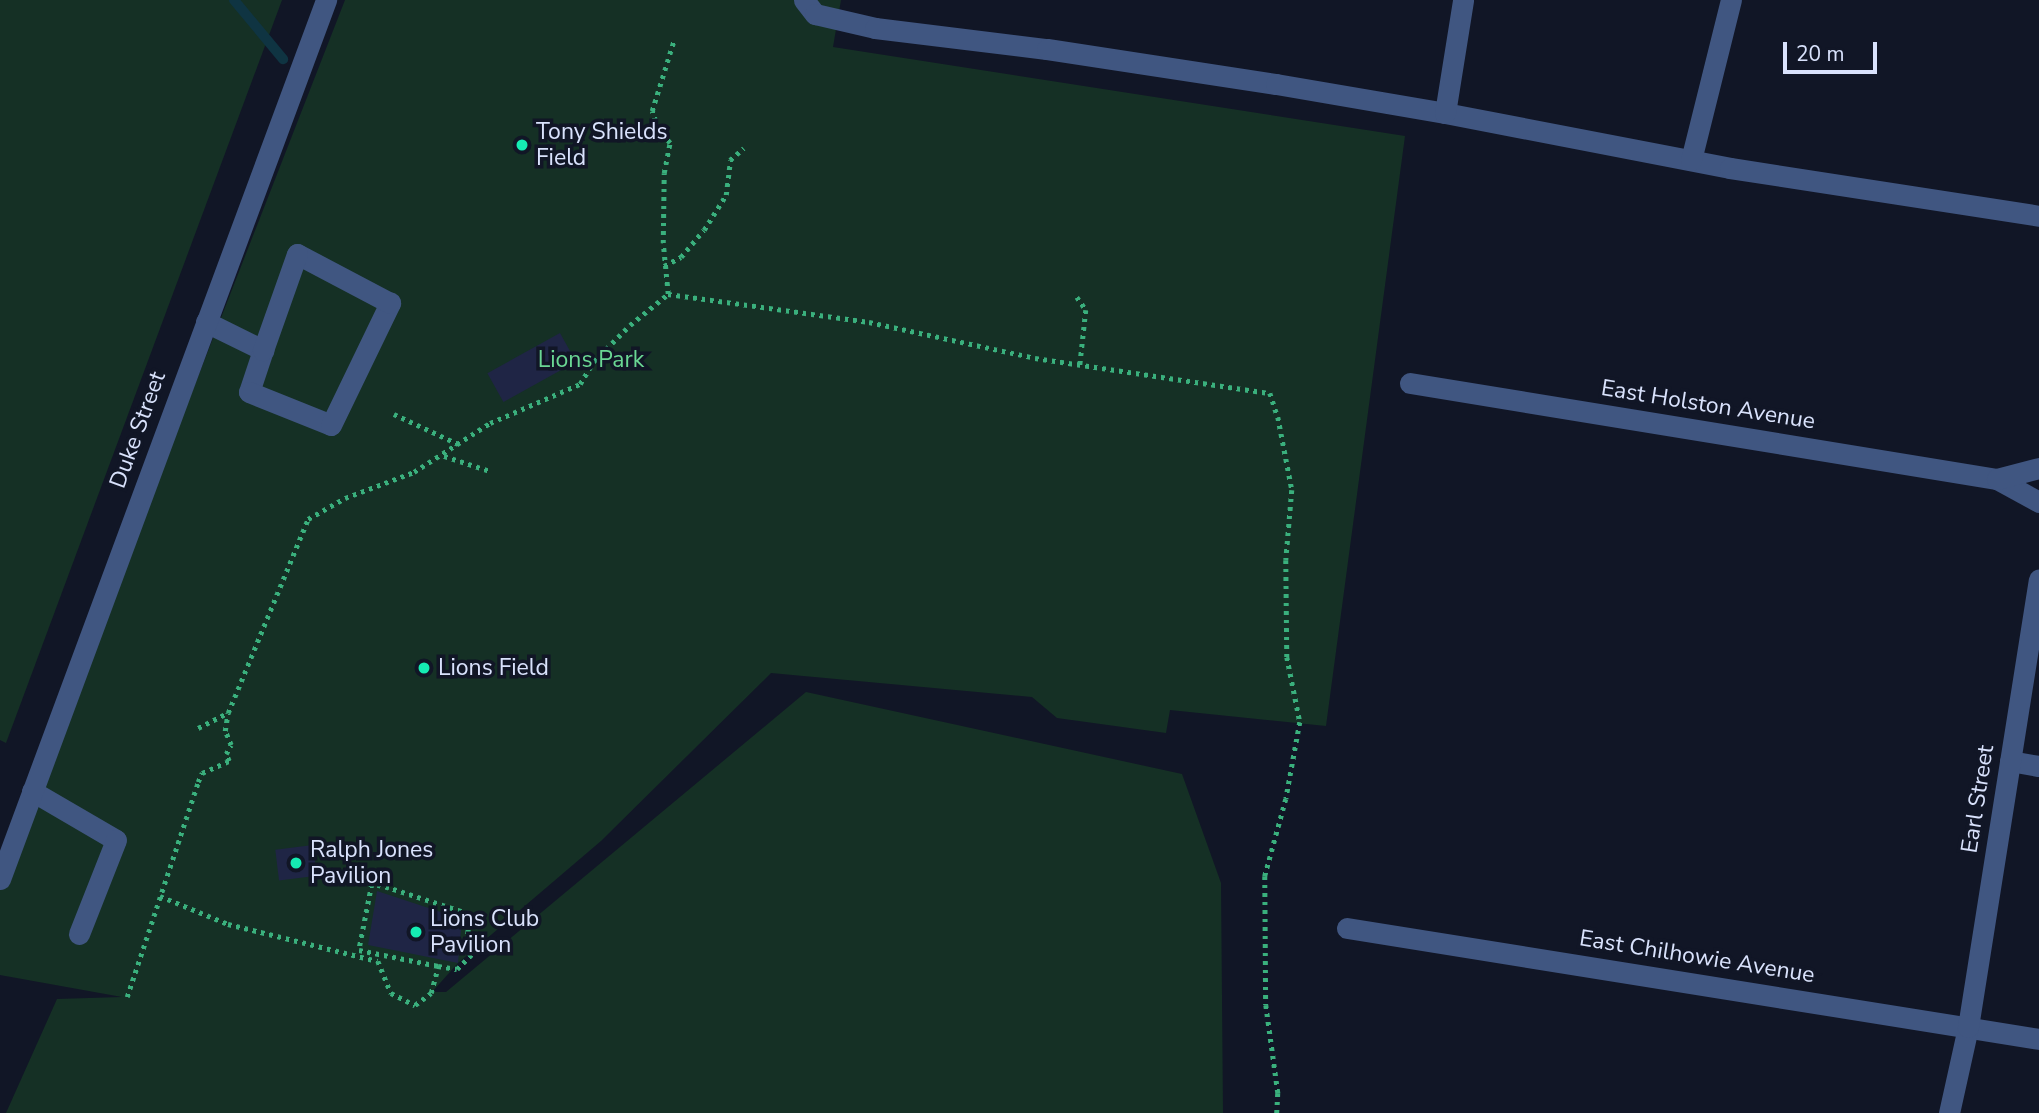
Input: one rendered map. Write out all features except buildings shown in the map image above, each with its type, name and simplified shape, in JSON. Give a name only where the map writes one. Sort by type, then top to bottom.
[{"type":"street","name":"Duke Street","points":[[0,879],[326,0]]},
{"type":"street","points":[[804,0],[815,15],[875,28],[1047,49],[1446,113],[1691,160],[2039,216]]},
{"type":"street","points":[[1446,113],[1463,0]]},
{"type":"street","points":[[1691,160],[1731,0]]},
{"type":"street","points":[[297,254],[390,303],[331,425],[249,392],[263,350],[297,254]]},
{"type":"street","points":[[206,322],[263,350]]},
{"type":"street","name":"East Holston Avenue","points":[[1410,383],[1997,478],[2039,502]]},
{"type":"street","name":"East Holston Avenue","points":[[1997,478],[2039,468]]},
{"type":"street","name":"Earl Street","points":[[1949,1113],[1968,1027],[2039,580]]},
{"type":"street","points":[[2010,761],[2039,766]]},
{"type":"street","points":[[33,791],[116,840],[79,934]]},
{"type":"street","name":"East Chilhowie Avenue","points":[[1347,928],[2039,1039]]},
{"type":"path","points":[[668,294],[664,267],[664,173],[670,143],[658,129],[652,111],[674,40]]},
{"type":"path","points":[[664,267],[681,257],[704,230],[726,195],[730,160],[744,148]]},
{"type":"path","points":[[127,997],[202,773],[229,761],[226,754],[231,745],[225,731],[228,713],[308,519],[345,498],[414,472],[490,423],[580,384],[594,361],[630,325],[668,294],[869,323],[1035,358],[1270,393],[1279,417],[1292,490],[1286,559],[1287,657],[1300,722],[1286,799],[1265,876],[1266,1005],[1278,1093],[1278,1113]]},
{"type":"path","points":[[1077,296],[1086,310],[1080,365]]},
{"type":"path","points":[[394,414],[459,445]]},
{"type":"path","points":[[443,455],[490,471]]},
{"type":"path","points":[[198,728],[228,713]]},
{"type":"path","points":[[372,884],[469,914],[467,942],[472,954],[457,969],[438,967],[359,950],[372,884]]},
{"type":"path","points":[[160,896],[228,924],[378,961],[391,993],[415,1005],[431,993],[438,967]]},
{"type":"green space","points":[[0,0],[282,0],[6,743],[0,740]]},
{"type":"green space","name":"Lions Park","points":[[345,0],[841,0],[833,47],[1405,136],[1326,726],[1170,710],[1166,733],[1057,718],[1032,697],[771,673],[601,841],[458,963],[432,992],[446,992],[806,692],[1182,774],[1221,883],[1223,1113],[6,1113],[57,999],[122,997],[0,975],[0,884]]},
{"type":"waterway","points":[[234,0],[283,59]]},
{"type":"place","name":"Tony Shields Field","points":[[522,145]]},
{"type":"place","name":"Lions Field","points":[[424,668]]},
{"type":"place","name":"Ralph Jones Pavilion","points":[[296,863]]},
{"type":"place","name":"Lions Club Pavilion","points":[[416,932]]}]
